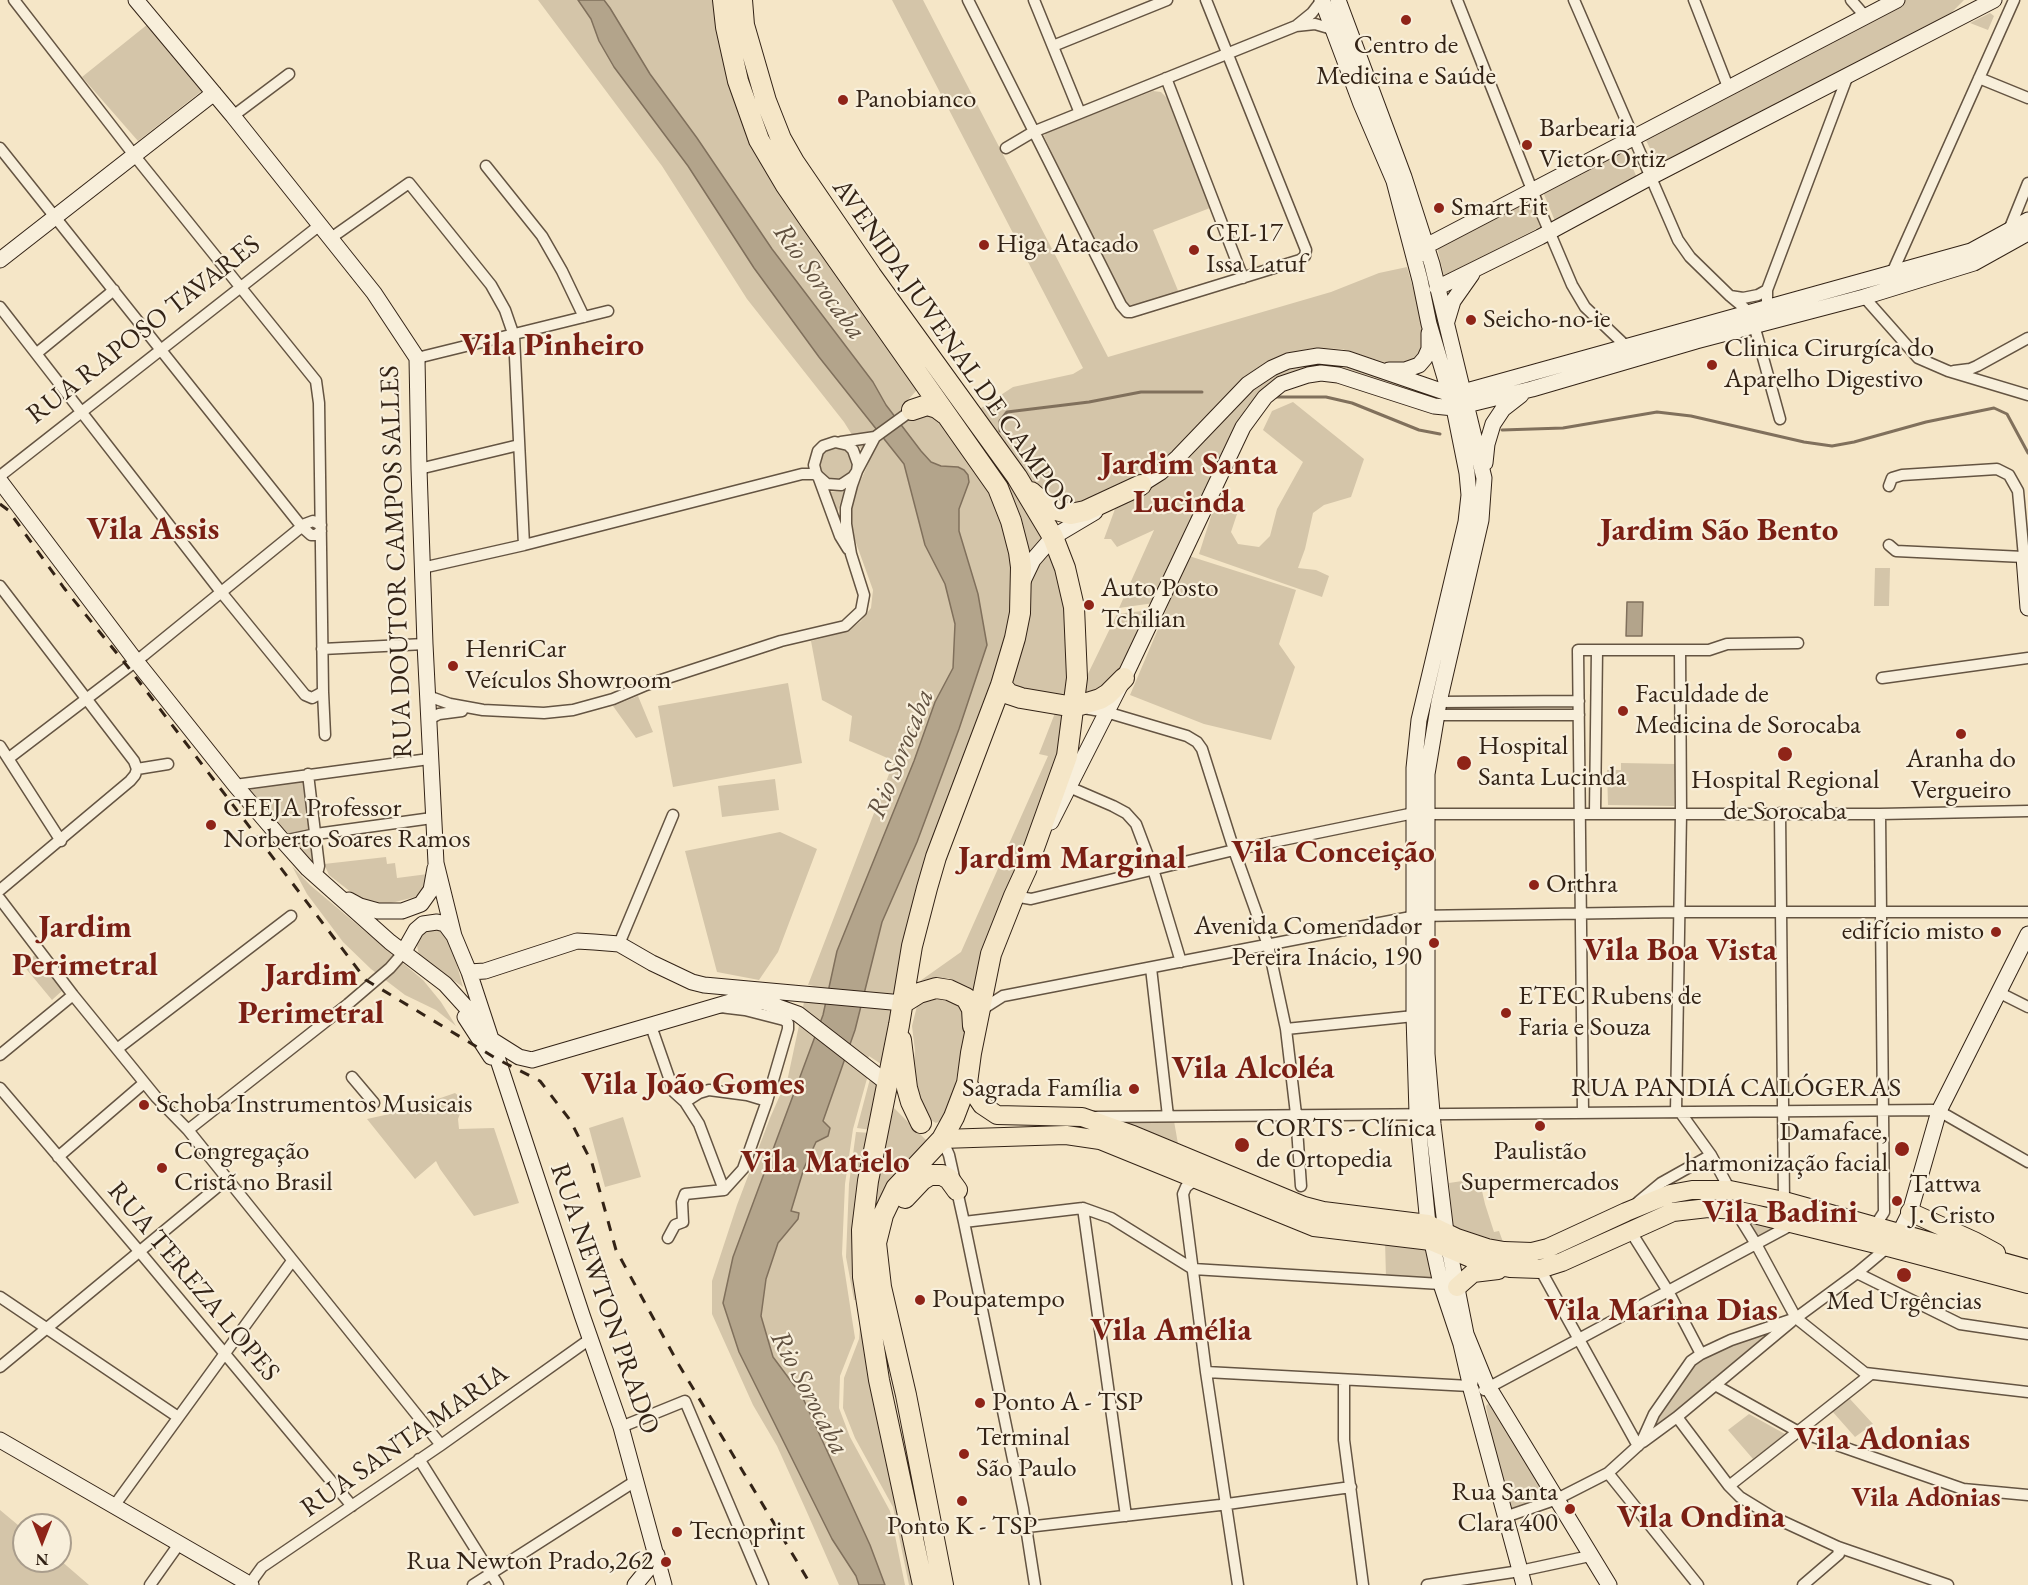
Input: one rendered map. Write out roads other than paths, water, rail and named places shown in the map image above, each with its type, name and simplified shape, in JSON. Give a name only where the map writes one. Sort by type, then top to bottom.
[{"type":"highway","name":"AVENIDA JUVENAL DE CAMPOS","points":[[723,0],[726,27],[738,81],[759,140],[785,184],[998,488],[1011,521],[1021,567],[1020,613],[1015,638],[1001,685],[936,857],[912,946],[862,1230],[863,1277],[879,1380],[923,1585]]},
{"type":"highway","name":"AVENIDA JUVENAL DE CAMPOS","points":[[742,0],[744,25],[766,101],[781,139],[794,162],[871,275],[1017,477],[1053,537],[1065,568],[1074,607],[1077,678],[1067,756],[1026,870],[991,954],[971,1053]]},
{"type":"highway","points":[[912,411],[927,388],[969,411]]},
{"type":"highway","points":[[912,411],[927,405],[937,408],[946,415]]},
{"type":"highway","points":[[1017,477],[1039,501],[1049,508],[1071,514],[1085,511],[1141,485]]},
{"type":"highway","points":[[1001,685],[1009,694],[1074,707],[1100,699],[1124,678]]},
{"type":"highway","points":[[903,1003],[919,993],[936,988],[949,990],[966,998],[972,1009],[971,1053],[967,1083],[954,1117],[942,1139],[896,1188],[883,1215],[876,1244],[881,1287],[906,1395],[943,1585]]},
{"type":"highway","points":[[899,1025],[907,1088],[921,1123]]},
{"type":"highway","points":[[887,1083],[921,1123],[942,1139]]},
{"type":"highway","points":[[876,1244],[909,1193],[922,1180],[930,1175],[942,1176],[949,1179],[957,1190]]},
{"type":"main road","name":"RUA DOUTOR CAMPOS SALLES","points":[[136,0],[331,238],[374,293],[417,358],[429,759],[436,862],[454,936],[490,1035]]},
{"type":"main road","points":[[1415,262],[1426,246],[1872,9],[1897,0]]},
{"type":"main road","points":[[1420,280],[1437,288],[1475,271],[1651,177],[1994,0]]},
{"type":"main road","points":[[1324,4],[1338,24],[1404,177],[1426,246],[1446,324],[1467,473],[1466,522],[1419,720],[1414,768],[1421,813],[1421,916],[1428,1054],[1424,1113]]},
{"type":"main road","points":[[1338,24],[1361,104],[1394,181],[1429,324],[1484,478]]},
{"type":"main road","points":[[0,260],[214,93]]},
{"type":"main road","points":[[1020,585],[1033,560],[1053,537],[1161,472],[1248,384],[1272,368],[1288,361],[1318,356],[1348,359],[1458,400],[1532,389],[1751,318],[1767,307],[1971,251],[2028,220]]},
{"type":"main road","points":[[1026,870],[1124,678],[1243,427],[1255,408],[1272,390],[1294,378],[1321,373],[1338,375],[1434,406],[1627,347],[1751,318],[1864,297],[1974,263],[2028,233]]},
{"type":"main road","points":[[1446,324],[1453,301],[1475,271]]},
{"type":"main road","points":[[1376,369],[1397,371],[1419,365],[1429,349],[1429,324]]},
{"type":"main road","points":[[1421,813],[1437,708],[1481,520],[1487,444],[1493,424],[1503,409],[1515,398],[1532,389]]},
{"type":"main road","points":[[3,486],[136,661],[235,785],[308,869],[403,953],[444,984],[490,1035],[519,1057]]},
{"type":"main road","points":[[2026,557],[2028,608]]},
{"type":"main road","points":[[324,884],[360,906],[378,911],[402,911],[421,904],[431,890],[436,862]]},
{"type":"main road","points":[[1421,916],[1414,1016],[1435,1233],[1479,1386],[1505,1515],[1522,1578]]},
{"type":"main road","points":[[403,953],[416,930],[423,924],[437,922],[445,924],[454,936]]},
{"type":"main road","points":[[1893,1240],[1910,1212],[1939,1111],[2028,934]]},
{"type":"main road","points":[[469,972],[485,971],[577,941],[619,944],[697,986],[700,996],[699,1005],[694,1013]]},
{"type":"main road","points":[[692,982],[716,987],[903,1003]]},
{"type":"main road","points":[[444,984],[501,1071],[508,1058],[539,1059],[737,1000],[764,1002],[798,1014],[887,1083]]},
{"type":"main road","name":"RUA NEWTON PRADO","points":[[490,1035],[621,1427],[663,1582]]},
{"type":"main road","points":[[967,1083],[982,1105],[997,1115],[1083,1117],[1133,1134],[1304,1206],[1435,1233],[1487,1248],[1532,1252],[1580,1234],[1670,1194],[1701,1189],[1730,1190],[1784,1201],[1875,1227],[1893,1240],[2028,1284]]},
{"type":"main road","points":[[942,1139],[1066,1134],[1100,1140],[1314,1227],[1435,1233],[1450,1251],[1480,1262],[1510,1268],[1540,1269],[1562,1262],[1682,1209],[1708,1208],[1735,1210],[1793,1224],[1893,1240],[2023,1267]]},
{"type":"main road","points":[[1910,1212],[1974,1241],[2023,1267]]},
{"type":"main road","points":[[1449,1285],[1450,1251]]},
{"type":"main road","points":[[1449,1285],[1473,1273],[1510,1268]]},
{"type":"main road","points":[[1479,1386],[1556,1497],[1609,1585]]},
{"type":"main road","points":[[0,1440],[250,1585]]},
{"type":"main road","points":[[639,1580],[657,1555]]},
{"type":"main road","points":[[639,1580],[652,1573],[659,1575],[663,1582]]},
{"type":"street","points":[[14,0],[134,156],[316,381],[321,528],[320,694],[325,735]]},
{"type":"street","points":[[968,0],[1121,305],[1127,312],[1137,311],[1300,260],[1306,253],[1206,0]]},
{"type":"street","points":[[1034,0],[1080,113]]},
{"type":"street","points":[[1053,46],[1167,0]]},
{"type":"street","points":[[1457,0],[1572,285],[1585,307],[1627,347]]},
{"type":"street","points":[[1574,0],[1678,240],[1690,257],[1751,318],[1780,419]]},
{"type":"street","points":[[1694,0],[1728,87]]},
{"type":"street","points":[[1851,0],[1872,9]]},
{"type":"street","points":[[1892,273],[2014,0]]},
{"type":"street","points":[[1296,26],[1324,4]]},
{"type":"street","points":[[1006,148],[1033,132],[1296,26],[1338,24]]},
{"type":"street","points":[[233,116],[290,74]]},
{"type":"street","points":[[1767,307],[1767,290],[1848,75]]},
{"type":"street","points":[[1166,78],[1244,278]]},
{"type":"street","points":[[1979,78],[2028,98]]},
{"type":"street","points":[[0,148],[302,527],[311,535],[316,535],[321,528]]},
{"type":"street","points":[[486,166],[542,236],[584,317]]},
{"type":"street","points":[[331,238],[409,183],[491,285],[505,310],[514,336],[524,545]]},
{"type":"street","points":[[2009,231],[2028,183]]},
{"type":"street","name":"RUA RAPOSO TAVARES","points":[[0,476],[320,225]]},
{"type":"street","points":[[37,353],[114,290]]},
{"type":"street","points":[[1730,296],[1743,298],[1758,295],[1767,290]]},
{"type":"street","points":[[1864,297],[1918,358],[1948,371],[2028,395]]},
{"type":"street","points":[[0,307],[221,592],[305,695],[323,713]]},
{"type":"street","points":[[417,358],[514,336],[608,311]]},
{"type":"street","points":[[1948,371],[1970,369],[2028,338]]},
{"type":"street","points":[[1985,362],[1979,371],[1980,376],[1988,383]]},
{"type":"street","points":[[851,554],[840,536],[814,465],[818,452],[829,443],[875,437],[912,411]]},
{"type":"street","points":[[422,568],[524,545],[802,474],[818,476],[827,483],[841,485],[848,482],[857,471],[875,437]]},
{"type":"street","points":[[428,696],[450,704],[483,710],[544,713],[573,710],[613,699],[646,685],[781,641],[845,626],[861,611],[864,595],[851,554],[845,512],[857,471],[857,457],[853,450],[841,442]]},
{"type":"street","points":[[419,469],[519,445]]},
{"type":"street","points":[[1889,486],[1892,478],[1902,475],[1997,469],[2009,475],[2018,491],[2026,557],[1896,551],[1889,545]]},
{"type":"street","points":[[9,758],[136,661],[302,527]]},
{"type":"street","points":[[0,890],[130,781],[137,769],[86,699],[2,594]]},
{"type":"street","points":[[1583,1112],[1578,650],[1709,650],[1727,644],[1798,643]]},
{"type":"street","points":[[322,649],[425,644]]},
{"type":"street","points":[[1595,813],[1597,650]]},
{"type":"street","points":[[1680,650],[1678,1112],[1712,1158],[1730,1190]]},
{"type":"street","points":[[1882,678],[2028,658]]},
{"type":"street","points":[[1437,708],[1579,697],[1596,692]]},
{"type":"street","points":[[305,695],[312,698],[320,694]]},
{"type":"street","points":[[1074,707],[1106,712],[1188,736],[1202,748],[1234,850],[1268,945],[1286,1029],[1296,1114],[1301,1186]]},
{"type":"street","points":[[1437,708],[1579,715]]},
{"type":"street","points":[[429,719],[439,714],[483,710]]},
{"type":"street","points":[[0,746],[61,841]]},
{"type":"street","points":[[235,785],[429,759]]},
{"type":"street","points":[[137,769],[168,764]]},
{"type":"street","points":[[308,774],[319,866],[314,871],[308,869]]},
{"type":"street","points":[[1069,787],[1126,813],[1136,824],[1153,869],[1181,962]]},
{"type":"street","points":[[1014,896],[1031,899],[1234,850],[1421,813],[1880,814],[2028,811]]},
{"type":"street","points":[[1780,813],[1784,1201]]},
{"type":"street","points":[[1875,1227],[1884,1212],[1880,814]]},
{"type":"street","points":[[619,944],[673,815]]},
{"type":"street","points":[[283,841],[316,834],[432,818]]},
{"type":"street","points":[[0,899],[72,995],[144,1083],[188,1130],[441,1445]]},
{"type":"street","points":[[981,1006],[1003,996],[1421,916],[1679,912],[2028,912]]},
{"type":"street","points":[[117,1048],[291,916]]},
{"type":"street","points":[[188,1130],[356,997],[390,968],[403,953]]},
{"type":"street","points":[[1151,968],[1168,1116]]},
{"type":"street","points":[[1998,992],[2028,1007]]},
{"type":"street","points":[[0,1055],[72,995]]},
{"type":"street","points":[[668,1238],[675,1225],[683,1222],[682,1202],[686,1194],[724,1190],[743,1169],[767,1101],[788,1029],[788,1023],[784,1020],[718,1006]]},
{"type":"street","points":[[1286,1029],[1414,1016]]},
{"type":"street","points":[[651,1026],[674,1092],[685,1102],[699,1124],[724,1190]]},
{"type":"street","points":[[352,1077],[374,1103]]},
{"type":"street","points":[[58,1157],[144,1083]]},
{"type":"street","name":"RUA TEREZA LOPES","points":[[0,1088],[352,1506]]},
{"type":"street","points":[[685,1102],[709,1090],[747,1095],[767,1101]]},
{"type":"street","name":"RUA PANDIÁ CALÓGERAS","points":[[1083,1117],[1939,1111],[2028,1162]]},
{"type":"street","points":[[942,1139],[949,1155],[964,1222],[1026,1527],[1035,1585]]},
{"type":"street","points":[[1701,1189],[1711,1181],[1712,1158]]},
{"type":"street","points":[[1626,1212],[1661,1183],[1712,1158]]},
{"type":"street","points":[[0,1367],[227,1179]]},
{"type":"street","points":[[1198,1180],[1186,1187],[1183,1194],[1206,1372],[1238,1585]]},
{"type":"street","points":[[964,1222],[1083,1208],[1111,1218],[1193,1269],[1449,1285]]},
{"type":"street","points":[[1083,1208],[1126,1516]]},
{"type":"street","points":[[1735,1210],[1796,1318],[1864,1372],[2028,1392]]},
{"type":"street","points":[[1206,1372],[1479,1386],[1580,1339],[1793,1224]]},
{"type":"street","points":[[1631,1232],[1668,1291],[1701,1354]]},
{"type":"street","points":[[1505,1515],[1556,1497],[1608,1473],[1651,1431],[1677,1417],[1796,1318],[1857,1273],[1893,1240]]},
{"type":"street","points":[[114,1506],[292,1261]]},
{"type":"street","points":[[1540,1269],[1640,1444]]},
{"type":"street","points":[[1857,1273],[1960,1324],[2028,1334]]},
{"type":"street","points":[[0,1297],[178,1417]]},
{"type":"street","points":[[1651,1431],[1654,1414],[1691,1361],[1731,1340],[1796,1318]]},
{"type":"street","name":"RUA SANTA MARIA","points":[[250,1585],[262,1567],[441,1445],[590,1339]]},
{"type":"street","points":[[1729,1486],[1870,1374]]},
{"type":"street","points":[[1344,1380],[1344,1440],[1363,1585]]},
{"type":"street","points":[[1715,1385],[1797,1431],[1964,1489],[2028,1496]]},
{"type":"street","points":[[621,1427],[685,1401],[763,1585]]},
{"type":"street","points":[[1677,1417],[1729,1486],[1740,1497],[1771,1516],[1838,1547],[1948,1585]]},
{"type":"street","points":[[419,1460],[498,1585]]},
{"type":"street","points":[[1608,1473],[1698,1585]]},
{"type":"street","points":[[473,1585],[637,1480]]},
{"type":"street","points":[[1026,1527],[1226,1504],[1351,1486]]},
{"type":"street","points":[[150,1585],[179,1544]]},
{"type":"street","points":[[1803,1585],[1839,1554],[1838,1547]]},
{"type":"street","points":[[1427,1585],[1522,1578],[1585,1557],[1590,1553]]},
{"type":"waterway","points":[[1000,431],[1000,421],[1007,412],[1089,402],[1141,392],[1202,392]]},
{"type":"waterway","points":[[1274,397],[1326,397],[1352,403],[1419,430],[1440,434]]},
{"type":"waterway","points":[[1502,430],[1563,428],[1657,412],[1691,416],[1804,442],[1832,446],[1926,422],[1994,408],[2007,414],[2028,453]]},
{"type":"railway","points":[[0,504],[8,510],[64,588],[128,667],[366,980],[497,1059],[540,1081],[570,1120],[592,1163],[616,1250],[679,1365],[811,1585]]},
{"type":"place","name":"Centro de Medicina e Saúde","points":[[1406,20]]},
{"type":"place","name":"Panobianco","points":[[843,100]]},
{"type":"place","name":"Barbearia Victor Ortiz","points":[[1527,145]]},
{"type":"place","name":"Smart Fit","points":[[1439,208]]},
{"type":"place","name":"Higa Atacado","points":[[984,245]]},
{"type":"place","name":"CEI-17 Issa Latuf","points":[[1194,250]]},
{"type":"place","name":"Seicho-no-ie","points":[[1471,320]]},
{"type":"place","name":"Clinica Cirurgíca do Aparelho Digestivo","points":[[1712,365]]},
{"type":"place","name":"Auto Posto Tchilian","points":[[1089,605]]},
{"type":"place","name":"HenriCar Veículos Showroom","points":[[453,666]]},
{"type":"place","name":"Faculdade de Medicina de Sorocaba","points":[[1623,711]]},
{"type":"place","name":"Aranha do Vergueiro","points":[[1961,734]]},
{"type":"place","name":"Hospital Regional de Sorocaba","points":[[1785,754]]},
{"type":"place","name":"Hospital Santa Lucinda","points":[[1464,763]]},
{"type":"place","name":"CEEJA Professor Norberto Soares Ramos","points":[[211,825]]},
{"type":"place","name":"Orthra","points":[[1534,885]]},
{"type":"place","name":"edifício misto","points":[[1996,932]]},
{"type":"place","name":"Avenida Comendador Pereira Inácio, 190","points":[[1434,943]]},
{"type":"place","name":"ETEC Rubens de Faria e Souza","points":[[1506,1013]]},
{"type":"place","name":"Sagrada Família","points":[[1134,1089]]},
{"type":"place","name":"Schoba Instrumentos Musicais","points":[[144,1105]]},
{"type":"place","name":"Paulistão Supermercados","points":[[1540,1126]]},
{"type":"place","name":"CORTS - Clínica de Ortopedia","points":[[1242,1145]]},
{"type":"place","name":"Damaface, harmonização facial","points":[[1902,1149]]},
{"type":"place","name":"Congregação Cristã no Brasil","points":[[162,1168]]},
{"type":"place","name":"Tattwa J. Cristo","points":[[1897,1201]]},
{"type":"place","name":"Med Urgências","points":[[1904,1275]]},
{"type":"place","name":"Poupatempo","points":[[920,1300]]},
{"type":"place","name":"Ponto A - TSP","points":[[980,1403]]},
{"type":"place","name":"Terminal São Paulo","points":[[964,1454]]},
{"type":"place","name":"Ponto K - TSP","points":[[962,1501]]},
{"type":"place","name":"Rua Santa Clara 400","points":[[1570,1509]]},
{"type":"place","name":"Tecnoprint","points":[[677,1532]]},
{"type":"place","name":"Rua Newton Prado,262","points":[[666,1562]]},
{"type":"district","name":"Vila Pinheiro","points":[[552,346]]},
{"type":"district","name":"Jardim Santa Lucinda","points":[[1189,484]]},
{"type":"district","name":"Vila Assis","points":[[153,530]]},
{"type":"district","name":"Jardim São Bento","points":[[1719,531]]},
{"type":"district","name":"Vila Conceição","points":[[1333,853]]},
{"type":"district","name":"Jardim Marginal","points":[[1072,859]]},
{"type":"district","name":"Jardim Perimetral","points":[[85,947]]},
{"type":"district","name":"Vila Boa Vista","points":[[1680,951]]},
{"type":"district","name":"Jardim Perimetral","points":[[311,995]]},
{"type":"district","name":"Vila Alcoléa","points":[[1253,1069]]},
{"type":"district","name":"Vila João Gomes","points":[[693,1085]]},
{"type":"district","name":"Vila Matielo","points":[[825,1163]]},
{"type":"district","name":"Vila Badini","points":[[1780,1213]]},
{"type":"district","name":"Vila Marina Dias","points":[[1661,1311]]},
{"type":"district","name":"Vila Amélia","points":[[1171,1331]]},
{"type":"district","name":"Vila Adonias","points":[[1882,1440]]},
{"type":"district","name":"Vila Adonias","points":[[1926,1498]]},
{"type":"district","name":"Vila Ondina","points":[[1701,1518]]},
{"type":"water label","name":"Rio Sorocaba","points":[[819,282]]},
{"type":"water label","name":"Rio Sorocaba","points":[[901,754]]},
{"type":"water label","name":"Rio Sorocaba","points":[[809,1393]]}]
